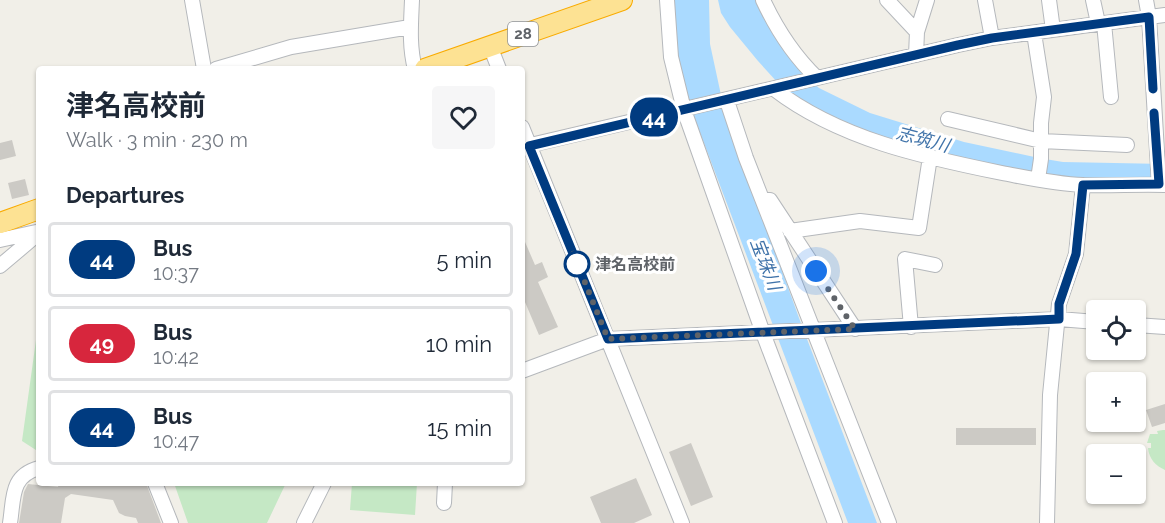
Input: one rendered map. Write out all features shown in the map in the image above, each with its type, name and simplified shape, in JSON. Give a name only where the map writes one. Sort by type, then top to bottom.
[{"type":"highway","name":"28","points":[[433,66],[594,4],[622,0]]},
{"type":"highway","points":[[0,223],[36,210]]},
{"type":"street","points":[[192,0],[203,66]]},
{"type":"street","points":[[412,0],[410,27],[411,54],[414,66]]},
{"type":"street","points":[[667,0],[671,57],[685,110],[764,333],[835,523]]},
{"type":"street","points":[[763,0],[788,46],[815,79]]},
{"type":"street","points":[[887,0],[916,32]]},
{"type":"street","points":[[916,55],[916,32],[927,0]]},
{"type":"street","points":[[985,0],[992,38]]},
{"type":"street","points":[[1050,0],[1053,30]]},
{"type":"street","points":[[1093,0],[1101,23],[1111,97]]},
{"type":"street","points":[[776,88],[814,115],[841,129],[930,157],[1038,180],[1083,185],[1162,185],[1146,0]]},
{"type":"street","points":[[682,523],[608,339],[526,146],[992,38],[1165,15]]},
{"type":"street","points":[[226,66],[291,47],[410,27]]},
{"type":"street","points":[[1034,33],[1044,97],[1038,180]]},
{"type":"street","points":[[490,46],[498,66]]},
{"type":"street","points":[[727,101],[811,331],[890,523]]},
{"type":"street","points":[[948,119],[1041,141],[1127,145]]},
{"type":"street","points":[[790,231],[860,221],[918,228],[930,157]]},
{"type":"street","points":[[1047,523],[1050,395],[1059,304],[1076,254],[1083,185]]},
{"type":"street","points":[[763,200],[770,200],[855,329]]},
{"type":"street","points":[[0,240],[36,233]]},
{"type":"street","points":[[0,266],[36,235]]},
{"type":"street","points":[[911,327],[905,259],[935,265]]},
{"type":"street","points":[[525,370],[608,339],[1059,319],[1086,321]]},
{"type":"street","points":[[1146,326],[1165,327]]},
{"type":"street","points":[[10,523],[17,483],[29,471],[36,469]]},
{"type":"street","points":[[156,486],[171,523]]},
{"type":"street","points":[[304,523],[322,486]]},
{"type":"street","points":[[444,503],[445,486]]},
{"type":"green space","points":[[36,340],[36,450],[22,441]]},
{"type":"green space","points":[[1165,430],[1165,470],[1151,459],[1148,448],[1151,448],[1151,443],[1147,443],[1150,434],[1158,434],[1157,431]]},
{"type":"green space","points":[[175,486],[285,486],[267,523],[188,523]]},
{"type":"green space","points":[[352,486],[417,486],[415,515],[350,510]]},
{"type":"water","name":"宝珠川","points":[[670,0],[709,0],[710,44],[724,109],[799,318],[877,523],[848,523],[688,101],[676,62]]},
{"type":"water","name":"志筑川","points":[[718,0],[757,0],[805,75],[819,88],[870,113],[964,142],[1039,158],[1063,162],[1165,164],[1165,182],[1082,182],[928,154],[818,114],[778,83],[758,61],[730,27],[721,13]]},
{"type":"building","points":[[12,140],[16,156],[0,160],[0,143]]},
{"type":"building","points":[[25,179],[29,195],[12,199],[8,183]]},
{"type":"building","points":[[525,242],[535,265],[542,262],[548,277],[538,282],[558,327],[539,335],[525,302]]},
{"type":"building","points":[[1165,404],[1165,423],[1152,427],[1146,410]]},
{"type":"building","points":[[956,428],[1036,428],[1036,445],[956,445]]},
{"type":"building","points":[[691,443],[713,497],[691,506],[669,452]]},
{"type":"building","points":[[636,478],[652,515],[634,523],[601,523],[590,497]]},
{"type":"building","points":[[28,484],[58,487],[147,486],[161,523],[138,523],[136,518],[119,513],[113,500],[71,494],[65,498],[61,523],[19,523],[24,492]]},
{"type":"bus line","name":"44","points":[[1153,89],[1149,17],[992,38],[958,45],[529,146],[608,339],[908,327],[1059,319],[1059,304],[1076,254],[1083,185],[1159,184],[1154,113]]},
{"type":"place","name":"津名高校前","points":[[577,264]]},
{"type":"route","points":[[577,264],[573,253],[608,339],[855,329],[816,271]]}]
